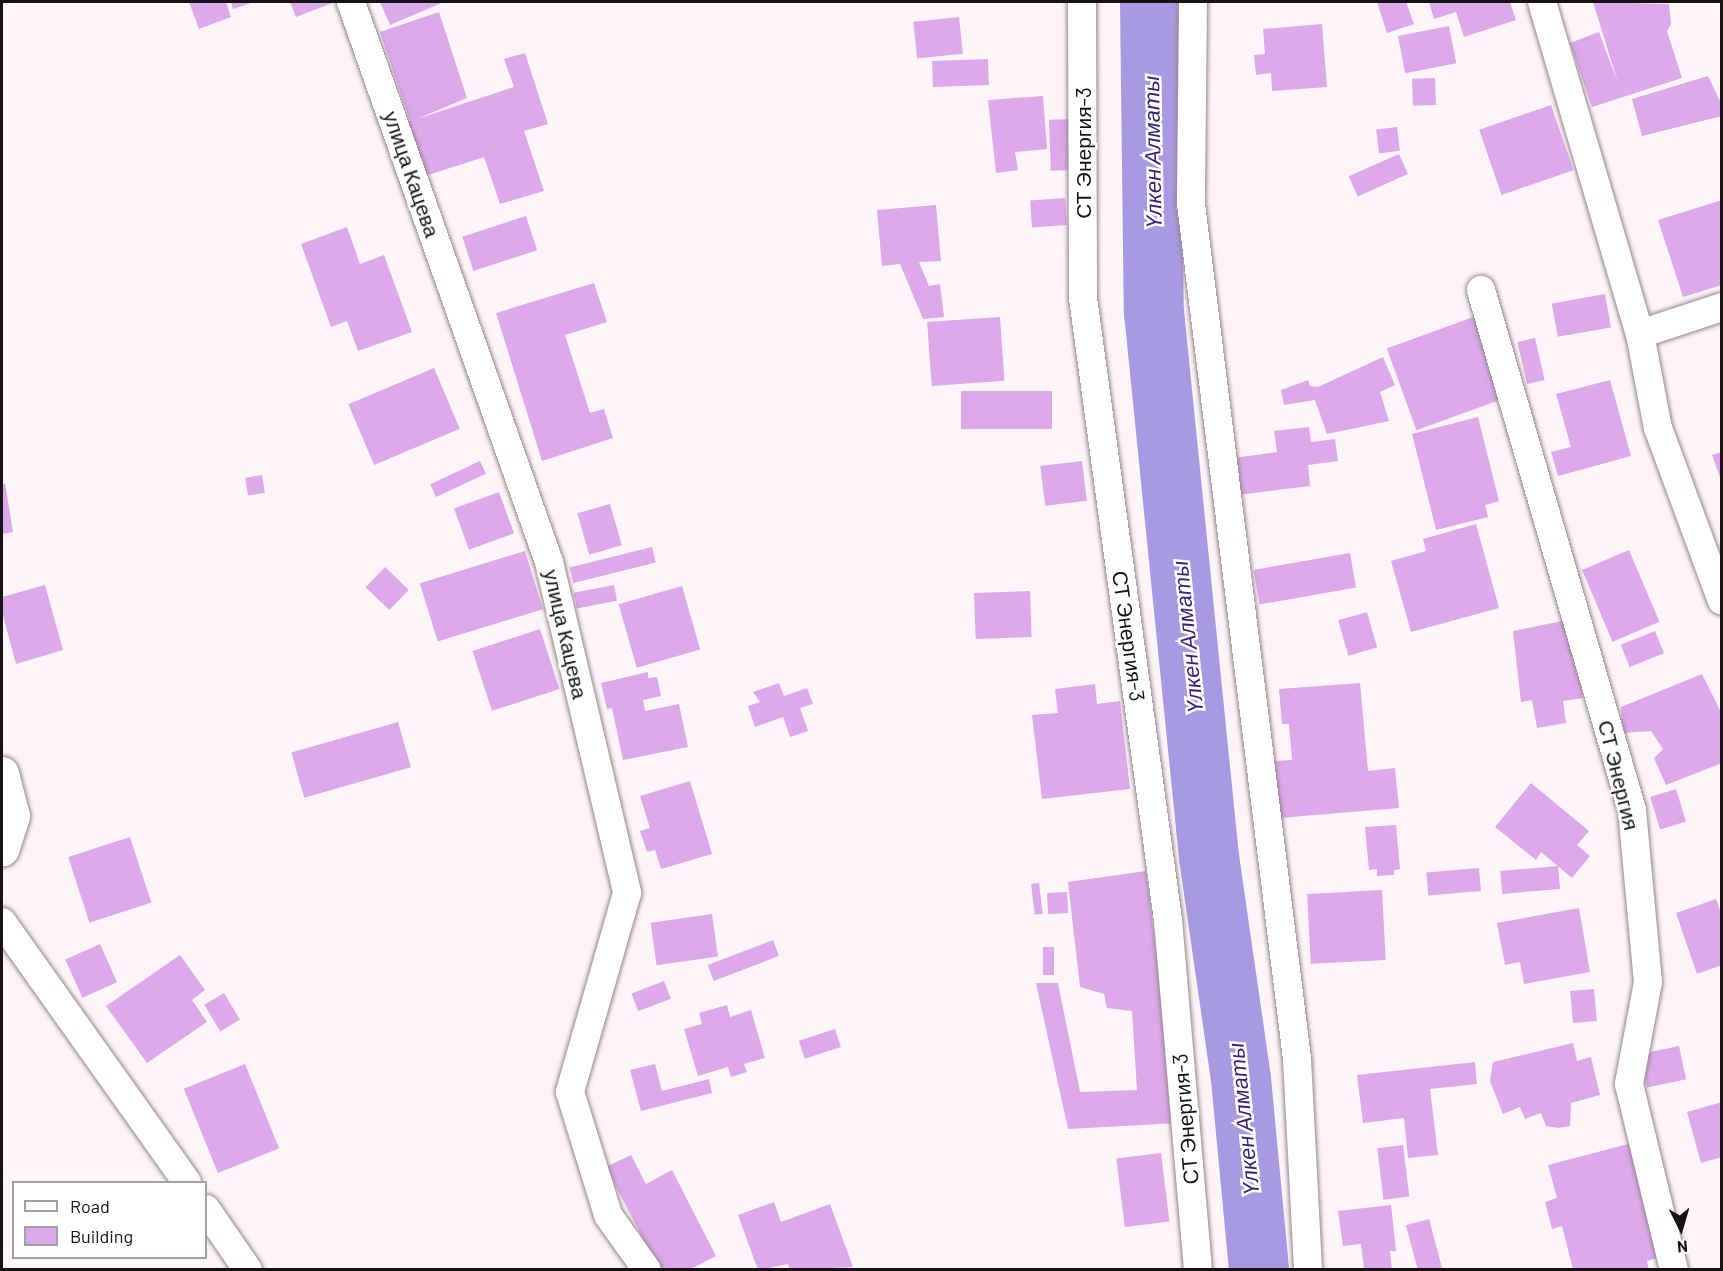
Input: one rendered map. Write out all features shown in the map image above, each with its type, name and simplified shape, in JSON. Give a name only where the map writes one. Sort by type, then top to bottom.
[{"type":"street","name":"улица Кацева","points":[[351,2],[549,562],[627,893],[570,1092],[608,1215],[647,1269]]},
{"type":"street","name":"СТ Энергия-3","points":[[1082,2],[1083,298],[1168,920],[1198,1269]]},
{"type":"street","points":[[1193,2],[1191,204],[1297,1059],[1308,1269]]},
{"type":"street","points":[[1542,2],[1640,334],[1658,428],[1722,601]]},
{"type":"street","name":"СТ Энергия","points":[[1481,291],[1632,810],[1648,982],[1629,1084],[1674,1269]]},
{"type":"street","points":[[1640,334],[1722,306]]},
{"type":"street","points":[[2,773],[13,816],[2,849]]},
{"type":"street","points":[[2,922],[186,1181]]},
{"type":"street","points":[[207,1210],[248,1269]]},
{"type":"building","points":[[189,2],[226,2],[231,17],[199,29]]},
{"type":"building","points":[[231,2],[254,2],[233,9]]},
{"type":"building","points":[[290,2],[335,2],[296,17]]},
{"type":"building","points":[[380,2],[444,2],[390,25]]},
{"type":"building","points":[[1377,2],[1406,2],[1414,24],[1387,33]]},
{"type":"building","points":[[1429,2],[1510,2],[1516,20],[1464,37],[1456,12],[1434,19]]},
{"type":"building","points":[[1593,2],[1669,4],[1671,24],[1667,31],[1682,78],[1592,107],[1570,43],[1599,32],[1618,83]]},
{"type":"building","points":[[439,12],[467,98],[417,119],[514,87],[504,59],[525,53],[548,124],[524,131],[544,191],[500,204],[484,157],[422,177],[405,123],[410,121],[380,32]]},
{"type":"building","points":[[959,17],[963,54],[917,59],[913,22]]},
{"type":"building","points":[[1322,24],[1327,87],[1272,91],[1271,73],[1256,75],[1254,55],[1265,54],[1263,29]]},
{"type":"building","points":[[1449,26],[1456,63],[1405,73],[1398,36]]},
{"type":"building","points":[[988,59],[989,85],[933,87],[932,61]]},
{"type":"building","points":[[1708,76],[1722,105],[1722,116],[1642,136],[1632,99]]},
{"type":"building","points":[[1435,78],[1436,105],[1413,106],[1412,79]]},
{"type":"building","points":[[1043,96],[1047,149],[1015,152],[1018,170],[996,173],[988,100]]},
{"type":"building","points":[[1551,105],[1573,170],[1502,195],[1479,130]]},
{"type":"building","points":[[1072,119],[1074,170],[1051,171],[1049,120]]},
{"type":"building","points":[[1397,127],[1400,151],[1379,153],[1376,130]]},
{"type":"building","points":[[1399,154],[1408,174],[1358,196],[1349,176]]},
{"type":"building","points":[[1065,198],[1067,225],[1032,227],[1030,200]]},
{"type":"building","points":[[1722,200],[1722,285],[1683,297],[1658,220]]},
{"type":"building","points":[[936,205],[941,261],[919,262],[929,286],[940,284],[944,317],[923,319],[900,264],[882,266],[877,210]]},
{"type":"building","points":[[526,216],[537,250],[473,271],[462,237]]},
{"type":"building","points":[[347,227],[360,264],[384,255],[412,332],[358,351],[347,321],[331,327],[301,244]]},
{"type":"building","points":[[594,283],[607,322],[565,335],[590,413],[604,409],[613,438],[542,461],[496,313]]},
{"type":"building","points":[[1605,294],[1611,327],[1558,337],[1552,303]]},
{"type":"building","points":[[1476,316],[1506,398],[1416,430],[1387,348]]},
{"type":"building","points":[[1000,317],[1004,381],[932,386],[927,322]]},
{"type":"building","points":[[1535,338],[1545,380],[1527,384],[1517,342]]},
{"type":"building","points":[[1383,357],[1395,385],[1380,392],[1389,421],[1327,434],[1315,400],[1284,405],[1281,390],[1308,380],[1310,386],[1318,387]]},
{"type":"building","points":[[434,368],[460,429],[374,465],[348,404]]},
{"type":"building","points":[[1610,380],[1631,456],[1558,476],[1551,452],[1571,447],[1556,394]]},
{"type":"building","points":[[961,391],[1052,391],[1052,429],[961,429]]},
{"type":"building","points":[[1478,417],[1499,501],[1485,505],[1488,517],[1436,530],[1412,434]]},
{"type":"building","points":[[1309,427],[1311,442],[1335,439],[1338,461],[1308,465],[1310,486],[1238,495],[1234,458],[1277,452],[1274,431]]},
{"type":"building","points":[[1722,452],[1722,480],[1721,480],[1712,455]]},
{"type":"building","points":[[480,461],[486,474],[436,497],[430,484]]},
{"type":"building","points":[[1082,461],[1087,501],[1045,506],[1040,466]]},
{"type":"building","points":[[262,475],[265,493],[248,495],[245,478]]},
{"type":"building","points":[[5,483],[13,532],[2,534],[2,485]]},
{"type":"building","points":[[499,492],[514,533],[469,550],[454,508]]},
{"type":"building","points":[[610,504],[622,545],[589,555],[577,513]]},
{"type":"building","points":[[1476,524],[1499,608],[1411,632],[1391,561],[1426,551],[1423,539]]},
{"type":"building","points":[[652,547],[656,563],[573,583],[570,568]]},
{"type":"building","points":[[1629,550],[1659,622],[1613,642],[1582,570]]},
{"type":"building","points":[[525,551],[543,609],[438,641],[420,583]]},
{"type":"building","points":[[1350,553],[1356,587],[1260,604],[1253,570]]},
{"type":"building","points":[[385,567],[409,590],[389,610],[366,587]]},
{"type":"building","points":[[45,585],[63,650],[16,664],[2,612],[2,597]]},
{"type":"building","points":[[614,585],[617,601],[577,609],[574,593]]},
{"type":"building","points":[[682,586],[700,649],[637,668],[619,604]]},
{"type":"building","points":[[1030,591],[1032,637],[976,639],[974,593]]},
{"type":"building","points":[[1367,612],[1377,648],[1348,656],[1338,620]]},
{"type":"building","points":[[1572,619],[1583,698],[1563,701],[1566,723],[1537,728],[1532,700],[1521,702],[1513,631]]},
{"type":"building","points":[[540,629],[559,689],[492,711],[472,651]]},
{"type":"building","points":[[1655,631],[1664,653],[1630,667],[1621,645]]},
{"type":"building","points":[[648,672],[648,678],[657,677],[661,696],[643,700],[645,711],[679,704],[688,747],[623,760],[612,708],[607,709],[601,683]]},
{"type":"building","points":[[1702,674],[1722,714],[1722,763],[1666,785],[1654,758],[1663,749],[1651,731],[1623,733],[1621,707]]},
{"type":"building","points":[[779,683],[784,696],[807,688],[813,704],[800,708],[808,731],[790,737],[783,717],[755,727],[748,706],[760,702],[753,692]]},
{"type":"building","points":[[1360,683],[1368,771],[1395,768],[1399,808],[1279,818],[1275,761],[1292,760],[1289,724],[1282,724],[1279,689]]},
{"type":"building","points":[[1095,684],[1097,704],[1120,701],[1130,789],[1042,799],[1032,715],[1058,713],[1055,689]]},
{"type":"building","points":[[398,722],[411,767],[304,798],[291,753]]},
{"type":"building","points":[[690,781],[712,854],[661,869],[655,850],[647,852],[640,831],[650,828],[640,796]]},
{"type":"building","points":[[1531,783],[1589,831],[1577,845],[1590,856],[1572,878],[1541,852],[1536,860],[1495,827]]},
{"type":"building","points":[[1676,789],[1686,822],[1660,829],[1650,797]]},
{"type":"building","points":[[1396,825],[1400,869],[1394,870],[1394,875],[1377,876],[1377,869],[1369,870],[1365,827]]},
{"type":"building","points":[[130,837],[151,903],[90,923],[68,857]]},
{"type":"building","points":[[1558,866],[1560,889],[1502,894],[1500,871]]},
{"type":"building","points":[[1479,868],[1481,891],[1428,896],[1426,873]]},
{"type":"building","points":[[1146,871],[1178,1123],[1068,1129],[1036,983],[1058,983],[1080,1092],[1137,1090],[1132,1011],[1107,1008],[1104,994],[1080,987],[1068,882]]},
{"type":"building","points":[[1039,883],[1043,914],[1035,915],[1031,884]]},
{"type":"building","points":[[1382,890],[1386,960],[1311,964],[1307,894]]},
{"type":"building","points":[[1067,892],[1068,913],[1048,914],[1047,893]]},
{"type":"building","points":[[1716,899],[1722,916],[1722,965],[1697,974],[1676,913]]},
{"type":"building","points":[[1579,908],[1590,972],[1524,984],[1520,962],[1505,965],[1497,923]]},
{"type":"building","points":[[712,914],[718,957],[657,965],[651,923]]},
{"type":"building","points":[[773,940],[779,956],[714,981],[708,965]]},
{"type":"building","points":[[100,944],[117,982],[82,998],[65,959]]},
{"type":"building","points":[[1043,947],[1054,947],[1054,975],[1043,975]]},
{"type":"building","points":[[180,955],[205,990],[192,1000],[207,1022],[147,1063],[106,1006]]},
{"type":"building","points":[[664,981],[671,999],[638,1011],[631,994]]},
{"type":"building","points":[[1594,989],[1597,1021],[1573,1023],[1570,991]]},
{"type":"building","points":[[224,993],[240,1020],[220,1031],[204,1005]]},
{"type":"building","points":[[727,1005],[730,1017],[751,1010],[765,1058],[744,1064],[747,1072],[731,1077],[728,1067],[698,1076],[684,1029],[702,1024],[699,1013]]},
{"type":"building","points":[[835,1029],[841,1047],[805,1059],[799,1041]]},
{"type":"building","points":[[1573,1043],[1577,1061],[1591,1057],[1600,1095],[1571,1103],[1570,1126],[1558,1128],[1546,1126],[1541,1113],[1525,1119],[1520,1107],[1503,1114],[1490,1081],[1493,1062]]},
{"type":"building","points":[[1679,1046],[1686,1079],[1647,1088],[1640,1054]]},
{"type":"building","points":[[1475,1062],[1477,1084],[1430,1089],[1438,1155],[1408,1158],[1404,1118],[1363,1123],[1357,1075]]},
{"type":"building","points":[[245,1064],[279,1148],[218,1173],[184,1089]]},
{"type":"building","points":[[655,1064],[662,1091],[709,1079],[712,1093],[641,1111],[630,1070]]},
{"type":"building","points":[[1722,1102],[1722,1157],[1701,1163],[1687,1112]]},
{"type":"building","points":[[1632,1143],[1663,1256],[1647,1261],[1649,1270],[1573,1270],[1562,1226],[1552,1229],[1545,1202],[1557,1198],[1548,1165]]},
{"type":"building","points":[[1403,1145],[1409,1197],[1384,1200],[1377,1148]]},
{"type":"building","points":[[1161,1153],[1169,1221],[1125,1227],[1116,1158]]},
{"type":"building","points":[[631,1155],[646,1184],[672,1170],[716,1256],[689,1270],[659,1270],[606,1167]]},
{"type":"building","points":[[774,1202],[781,1222],[830,1204],[853,1267],[790,1270],[788,1264],[758,1270],[738,1215]]},
{"type":"building","points":[[1391,1205],[1396,1251],[1390,1251],[1392,1270],[1364,1270],[1361,1244],[1343,1246],[1338,1211]]},
{"type":"building","points":[[1429,1219],[1443,1270],[1418,1270],[1406,1225]]},
{"type":"waterway","name":"Үлкен Алматы","points":[[1150,2],[1154,312],[1209,857],[1241,1079],[1259,1270]]}]
